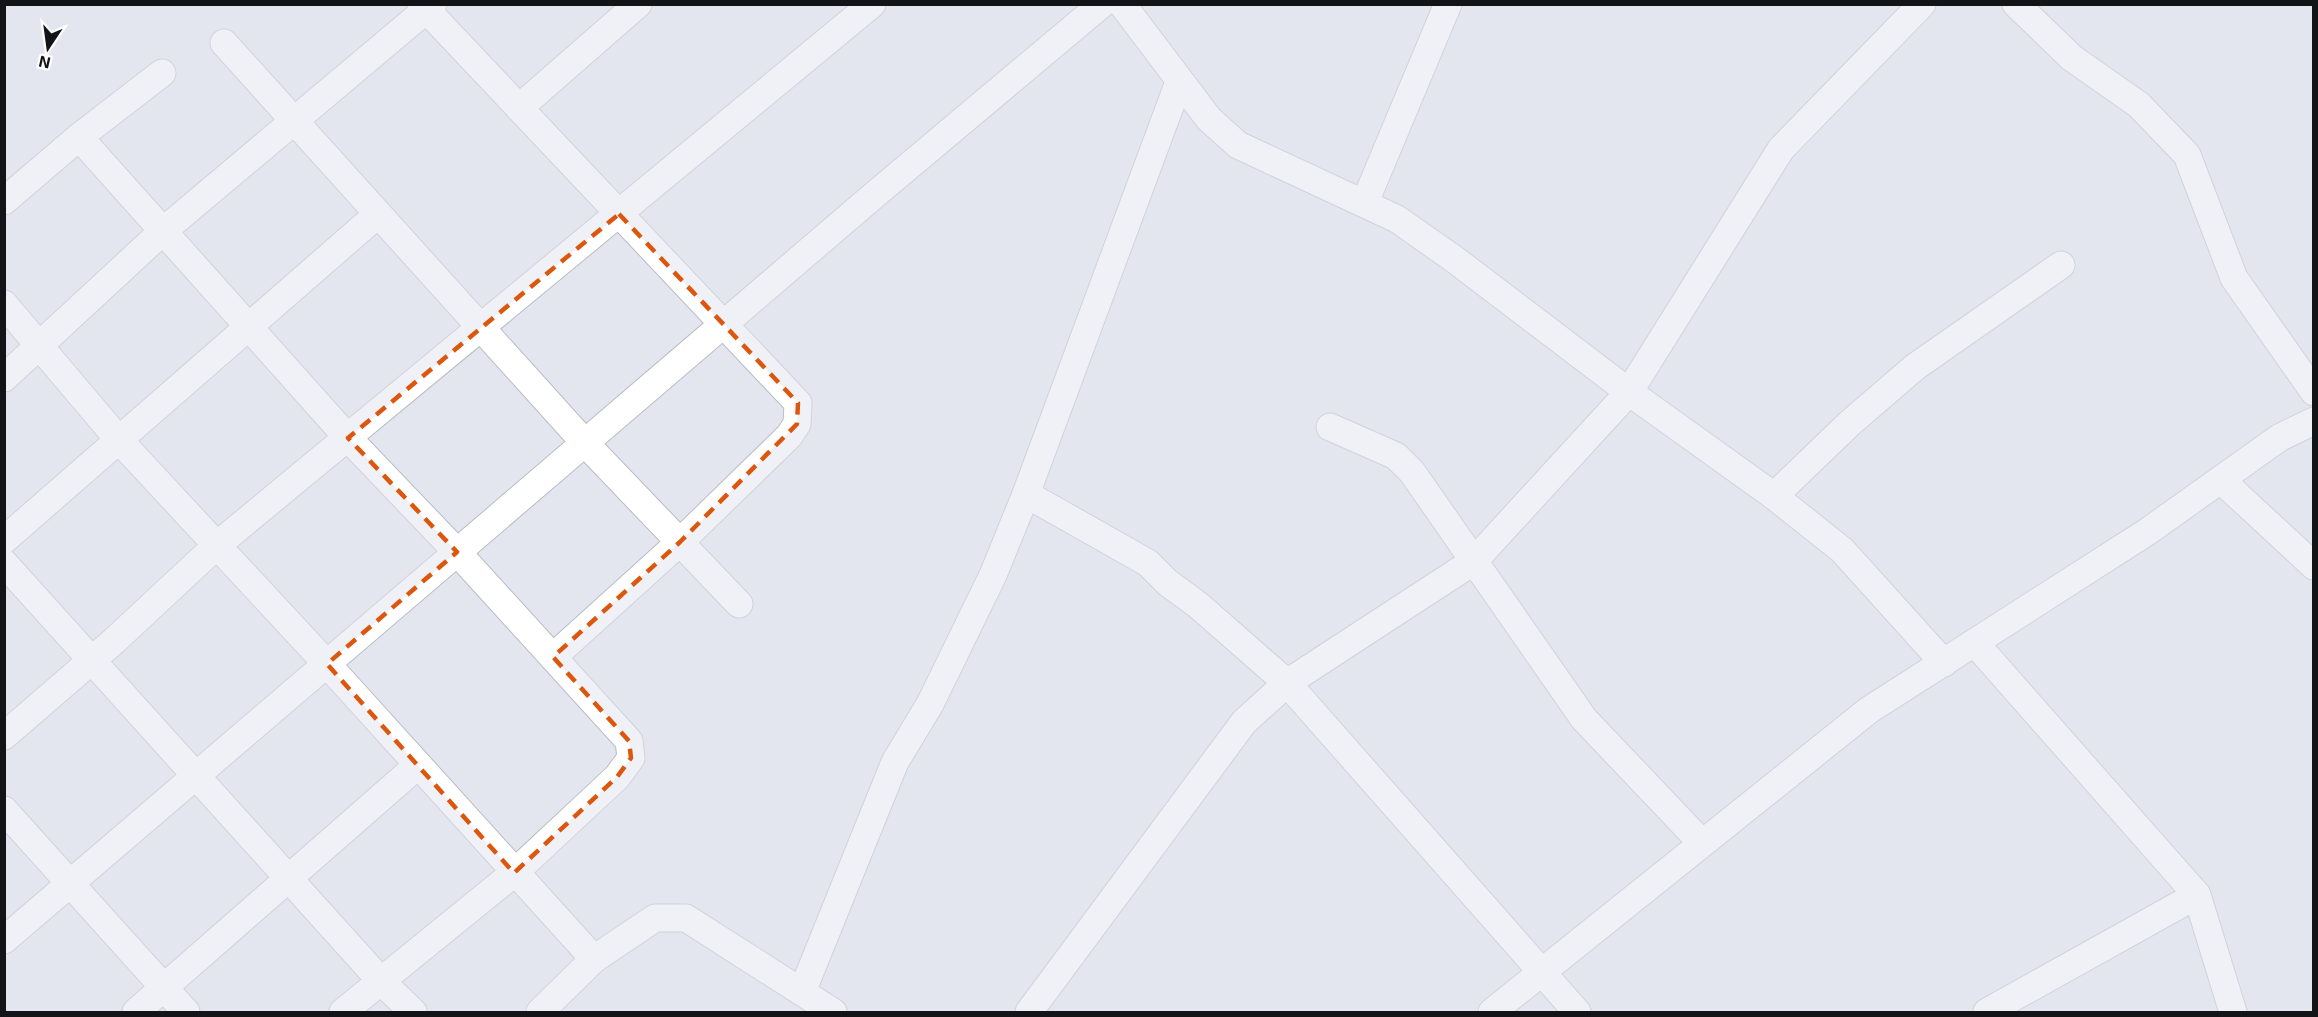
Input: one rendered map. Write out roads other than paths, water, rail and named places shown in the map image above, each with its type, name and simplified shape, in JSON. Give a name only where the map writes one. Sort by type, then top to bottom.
[{"type":"street","points":[[519,108],[638,4]]},
{"type":"street","points":[[4,736],[92,661],[216,546],[872,4]]},
{"type":"street","points":[[4,940],[723,324],[1101,4]]},
{"type":"street","points":[[1122,4],[1209,119],[1238,145],[1365,202],[1397,219],[1454,259],[1629,392],[1774,496],[1842,550],[1944,663]]},
{"type":"street","points":[[1365,202],[1448,4]]},
{"type":"street","points":[[1029,1012],[1244,723],[1287,683],[1474,561],[1629,392],[1781,149],[1922,4]]},
{"type":"street","points":[[2016,4],[2072,58],[2139,105],[2187,155],[2234,278],[2313,392]]},
{"type":"street","points":[[4,378],[164,231],[427,7],[519,108],[798,403],[796,424],[789,436],[680,542],[553,657]]},
{"type":"street","points":[[224,43],[585,443],[738,603]]},
{"type":"street","points":[[4,201],[79,137],[162,73]]},
{"type":"street","points":[[802,992],[895,762],[930,704],[993,575],[1026,494],[1179,82]]},
{"type":"street","points":[[79,137],[348,438],[458,552],[629,741],[631,758],[617,777],[514,873],[343,1012]]},
{"type":"street","points":[[4,540],[378,214]]},
{"type":"street","points":[[1774,496],[1850,423],[1915,367],[2061,265]]},
{"type":"street","points":[[4,304],[119,440],[327,664],[594,960]]},
{"type":"street","points":[[1492,1012],[1869,710],[2147,532],[2279,438],[2313,421]]},
{"type":"street","points":[[1330,427],[1396,456],[1412,472],[1584,719],[1702,843]]},
{"type":"street","points":[[2220,480],[2313,566]]},
{"type":"street","points":[[1026,494],[1148,563],[1168,583],[1198,605],[1287,683],[1577,1012]]},
{"type":"street","points":[[4,563],[288,879],[381,981],[413,1012]]},
{"type":"street","points":[[1975,643],[2197,895],[2233,1012]]},
{"type":"street","points":[[136,1012],[418,765]]},
{"type":"street","points":[[4,810],[186,1012]]},
{"type":"street","points":[[1987,1012],[2197,895]]},
{"type":"street","points":[[540,1012],[594,960],[655,918],[686,918],[833,1012]]}]
